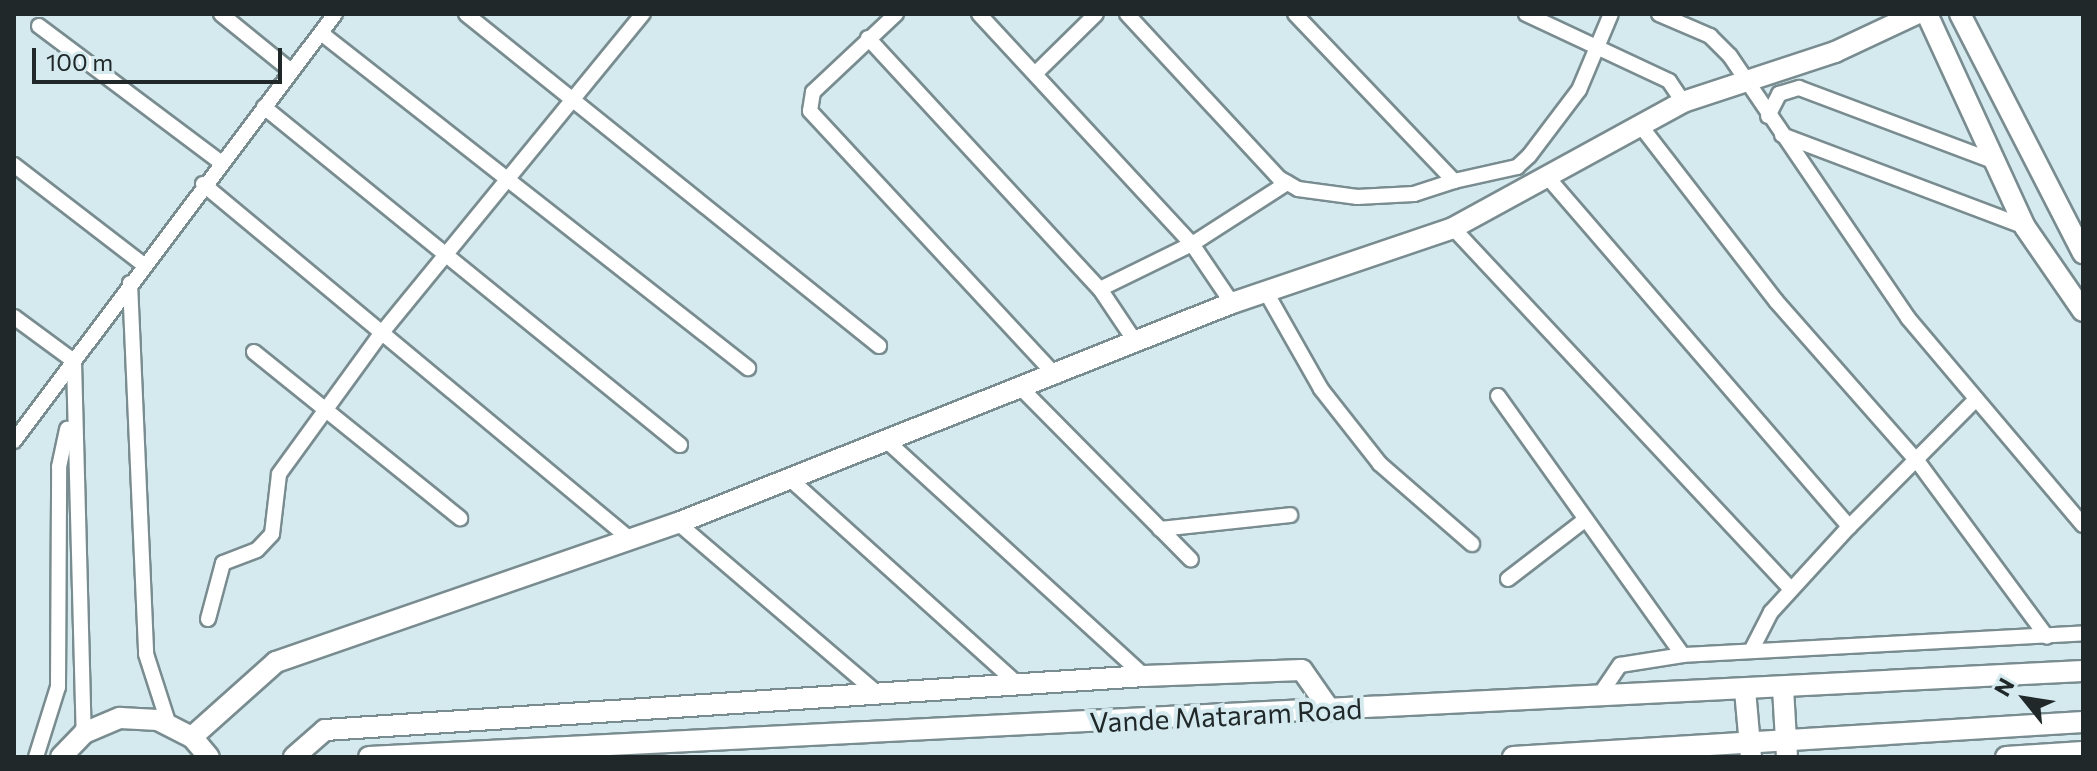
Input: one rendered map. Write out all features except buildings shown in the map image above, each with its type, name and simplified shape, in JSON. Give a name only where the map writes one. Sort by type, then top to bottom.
[{"type":"street","points":[[221,14],[290,70]]},
{"type":"street","points":[[14,441],[203,184],[335,14]]},
{"type":"street","points":[[466,14],[879,346]]},
{"type":"street","points":[[208,619],[223,563],[266,544],[279,474],[380,335],[509,182],[643,14]]},
{"type":"street","points":[[896,14],[813,92],[810,111],[1056,376]]},
{"type":"street","points":[[979,14],[1038,71],[1192,244],[1232,303]]},
{"type":"street","points":[[1038,71],[1096,14]]},
{"type":"street","points":[[1127,14],[1287,183],[1357,197],[1414,194],[1454,181],[1517,167],[1565,114],[1599,48],[1611,14]]},
{"type":"street","points":[[1295,14],[1454,181]]},
{"type":"street","points":[[1526,14],[1669,81],[1683,102]]},
{"type":"street","points":[[1659,14],[1710,36],[1908,318],[2083,525]]},
{"type":"street","points":[[192,737],[276,662],[678,523],[1137,344],[1232,303],[1453,228],[1550,180],[1683,102],[1916,14]]},
{"type":"street","points":[[1927,14],[2025,227],[2083,311]]},
{"type":"street","points":[[1960,14],[2083,253]]},
{"type":"street","points":[[39,26],[220,162]]},
{"type":"street","points":[[321,33],[748,368]]},
{"type":"street","points":[[868,38],[1100,289],[1137,344]]},
{"type":"street","points":[[1768,116],[1779,94],[1799,88],[1993,161]]},
{"type":"street","points":[[264,107],[680,445]]},
{"type":"street","points":[[1640,125],[1776,301],[1918,462],[2047,637]]},
{"type":"street","points":[[1782,135],[2025,227]]},
{"type":"street","points":[[14,165],[144,265]]},
{"type":"street","points":[[1550,180],[1849,527]]},
{"type":"street","points":[[1100,289],[1192,244],[1287,183]]},
{"type":"street","points":[[203,184],[380,335],[631,540]]},
{"type":"street","points":[[1453,228],[1791,589]]},
{"type":"street","points":[[130,282],[146,654],[169,725]]},
{"type":"street","points":[[1266,292],[1321,389],[1380,464],[1472,544]]},
{"type":"street","points":[[14,317],[74,361]]},
{"type":"street","points":[[254,352],[460,518]]},
{"type":"street","points":[[74,361],[71,409],[84,733]]},
{"type":"street","points":[[1022,389],[1191,560]]},
{"type":"street","points":[[1498,396],[1683,655]]},
{"type":"street","points":[[1751,651],[1791,589],[1976,399]]},
{"type":"street","points":[[36,757],[58,687],[59,467],[71,409]]},
{"type":"street","points":[[888,442],[1144,676]]},
{"type":"street","points":[[790,479],[1019,685]]},
{"type":"street","points":[[1160,529],[1290,515]]},
{"type":"street","points":[[1508,579],[1586,519]]},
{"type":"street","points":[[678,523],[878,694]]},
{"type":"street","points":[[1601,693],[1620,665],[1683,655],[2083,633]]},
{"type":"street","points":[[294,757],[325,730],[1144,676],[1302,670],[1330,710]]},
{"type":"street","name":"Vande Mataram Road","points":[[369,757],[2083,671]]},
{"type":"street","points":[[1783,688],[1786,750]]},
{"type":"street","points":[[1745,690],[1750,751]]},
{"type":"street","points":[[61,757],[84,733],[120,718],[169,725],[192,737],[209,757]]},
{"type":"street","points":[[1513,757],[1786,750],[2083,722]]},
{"type":"street","points":[[2006,757],[2082,754]]}]
